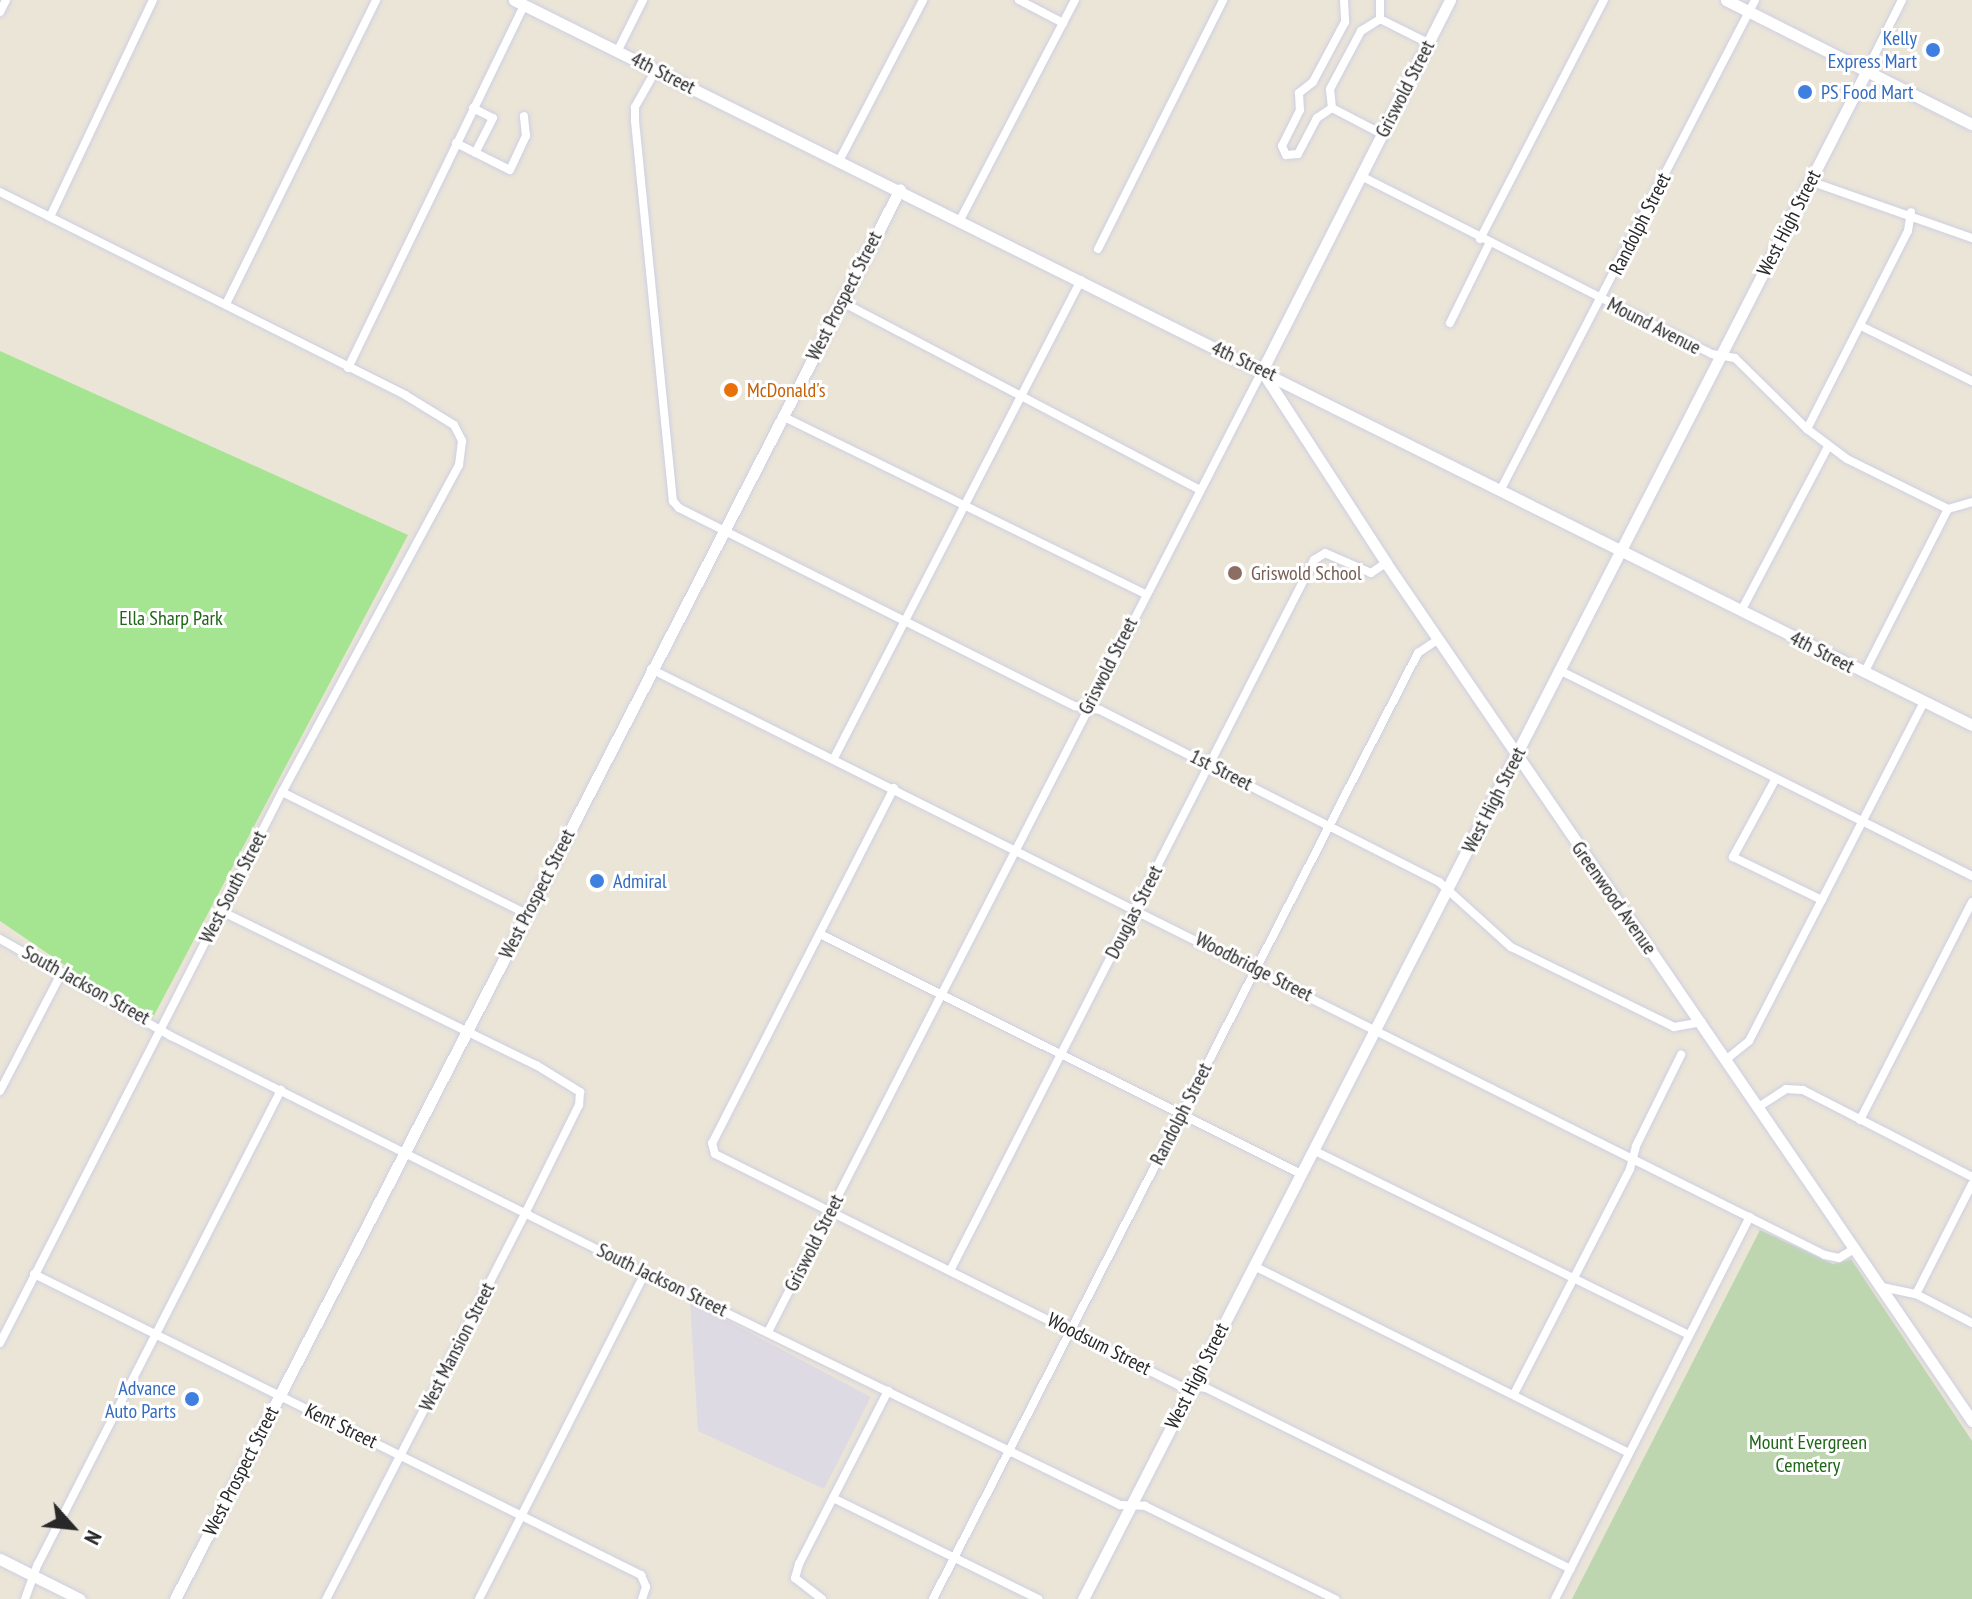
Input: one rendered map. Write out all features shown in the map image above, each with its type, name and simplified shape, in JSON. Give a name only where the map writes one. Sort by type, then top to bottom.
[{"type":"street","points":[[0,12],[6,0]]},
{"type":"street","points":[[50,217],[153,0]]},
{"type":"street","points":[[226,304],[376,0]]},
{"type":"street","points":[[618,50],[643,0]]},
{"type":"street","points":[[840,159],[923,0]]},
{"type":"street","points":[[1019,0],[1063,23]]},
{"type":"street","points":[[960,220],[1075,0]]},
{"type":"street","points":[[1098,249],[1223,0]]},
{"type":"street","points":[[1332,108],[1317,118],[1298,154],[1286,155],[1282,146],[1300,110],[1299,93],[1313,82],[1345,22],[1344,0]]},
{"type":"street","points":[[1380,0],[1380,19]]},
{"type":"street","name":"Griswold Street","points":[[768,1332],[1450,0]]},
{"type":"street","points":[[1450,323],[1484,242],[1604,0]]},
{"type":"street","points":[[1726,0],[1972,124]]},
{"type":"street","name":"Randolph Street","points":[[1501,489],[1755,0]]},
{"type":"street","name":"West High Street","points":[[1083,1599],[1624,551],[1902,0]]},
{"type":"street","points":[[0,192],[348,368],[473,108],[519,2]]},
{"type":"street","name":"4th Street","points":[[519,2],[840,159],[1972,725]]},
{"type":"street","points":[[1332,108],[1330,89],[1361,31],[1380,19]]},
{"type":"street","points":[[1380,19],[1428,43]]},
{"type":"street","points":[[1345,22],[1361,31]]},
{"type":"street","name":"1st Street","points":[[656,70],[635,107],[673,501],[724,531],[905,621],[1209,765],[1329,826],[1448,890],[1511,947],[1674,1027],[1702,1022]]},
{"type":"street","points":[[1313,82],[1330,89]]},
{"type":"street","points":[[473,108],[493,118],[475,153]]},
{"type":"street","points":[[1332,108],[1382,134]]},
{"type":"street","points":[[1300,110],[1317,118]]},
{"type":"street","points":[[456,143],[510,170],[526,136],[524,116]]},
{"type":"street","name":"Mound Avenue","points":[[1361,176],[1484,242],[1601,299],[1723,357],[1735,358],[1828,447],[1948,509]]},
{"type":"street","points":[[1810,181],[1911,212],[1972,238]]},
{"type":"street","name":"West Prospect Street","points":[[175,1599],[900,189]]},
{"type":"street","points":[[1807,429],[1908,231],[1911,212]]},
{"type":"street","points":[[834,758],[1081,280]]},
{"type":"street","points":[[842,302],[1200,490]]},
{"type":"street","points":[[1861,326],[1972,381]]},
{"type":"street","name":"West South Street","points":[[0,1343],[282,792],[459,465],[460,433],[446,419],[348,368]]},
{"type":"street","name":"Greenwood Avenue","points":[[1262,371],[1386,563],[1728,1058],[1972,1421]]},
{"type":"street","points":[[782,416],[942,497],[966,503],[1145,594]]},
{"type":"street","points":[[1741,611],[1828,447]]},
{"type":"street","points":[[1864,673],[1948,509],[1972,502]]},
{"type":"street","name":"Douglas Street","points":[[951,1269],[1318,555],[1371,573],[1386,563]]},
{"type":"street","name":"Randolph Street","points":[[933,1599],[1418,653],[1439,639]]},
{"type":"street","name":"Woodbridge Street","points":[[651,669],[1136,907],[1831,1257],[1846,1256],[1854,1249]]},
{"type":"street","points":[[1561,671],[1972,876]]},
{"type":"street","points":[[1728,1058],[1749,1041],[1924,702]]},
{"type":"street","points":[[1775,780],[1733,857],[1822,900]]},
{"type":"street","points":[[894,788],[820,934],[1301,1174]]},
{"type":"street","points":[[282,792],[527,914]]},
{"type":"street","points":[[1860,1120],[1972,902]]},
{"type":"street","points":[[221,911],[465,1032]]},
{"type":"street","name":"Woodsum Street","points":[[820,934],[712,1143],[715,1154],[1071,1330],[1192,1387],[1206,1388],[1570,1569]]},
{"type":"street","name":"South Jackson Street","points":[[0,939],[161,1028],[645,1273],[1120,1505],[1132,1504],[1335,1599]]},
{"type":"street","points":[[0,1091],[62,972]]},
{"type":"street","name":"West Mansion Street","points":[[326,1599],[526,1212],[580,1092],[465,1032]]},
{"type":"street","points":[[1514,1394],[1681,1055]]},
{"type":"street","points":[[1760,1106],[1794,1088],[1972,1177]]},
{"type":"street","points":[[25,1599],[155,1334],[281,1090]]},
{"type":"street","points":[[1313,1150],[1689,1335]]},
{"type":"street","points":[[1916,1294],[1972,1184]]},
{"type":"street","points":[[1555,1599],[1750,1217]]},
{"type":"street","points":[[1254,1266],[1629,1453]]},
{"type":"street","points":[[479,1599],[645,1273]]},
{"type":"street","name":"Kent Street","points":[[34,1274],[401,1455],[646,1581],[642,1599]]},
{"type":"street","points":[[1882,1287],[1916,1294],[1972,1323]]},
{"type":"street","points":[[822,1599],[795,1578],[888,1391]]},
{"type":"street","points":[[833,1498],[1038,1599]]},
{"type":"street","points":[[0,1559],[80,1599]]},
{"type":"shaded area","points":[[690,1301],[871,1397],[824,1489],[698,1431]]},
{"type":"green space","name":"Ella Sharp Park","points":[[0,351],[408,535],[150,1023],[0,921]]},
{"type":"green space","name":"Mount Evergreen Cemetery","points":[[1760,1230],[1833,1264],[1851,1259],[1972,1441],[1972,1599],[1572,1599]]},
{"type":"place","name":"Kelly Express Mart","points":[[1933,50]]},
{"type":"place","name":"PS Food Mart","points":[[1805,92]]},
{"type":"place","name":"McDonald's","points":[[731,390]]},
{"type":"place","name":"Griswold School","points":[[1235,573]]},
{"type":"place","name":"Admiral","points":[[597,881]]},
{"type":"place","name":"Advance Auto Parts","points":[[192,1399]]}]
